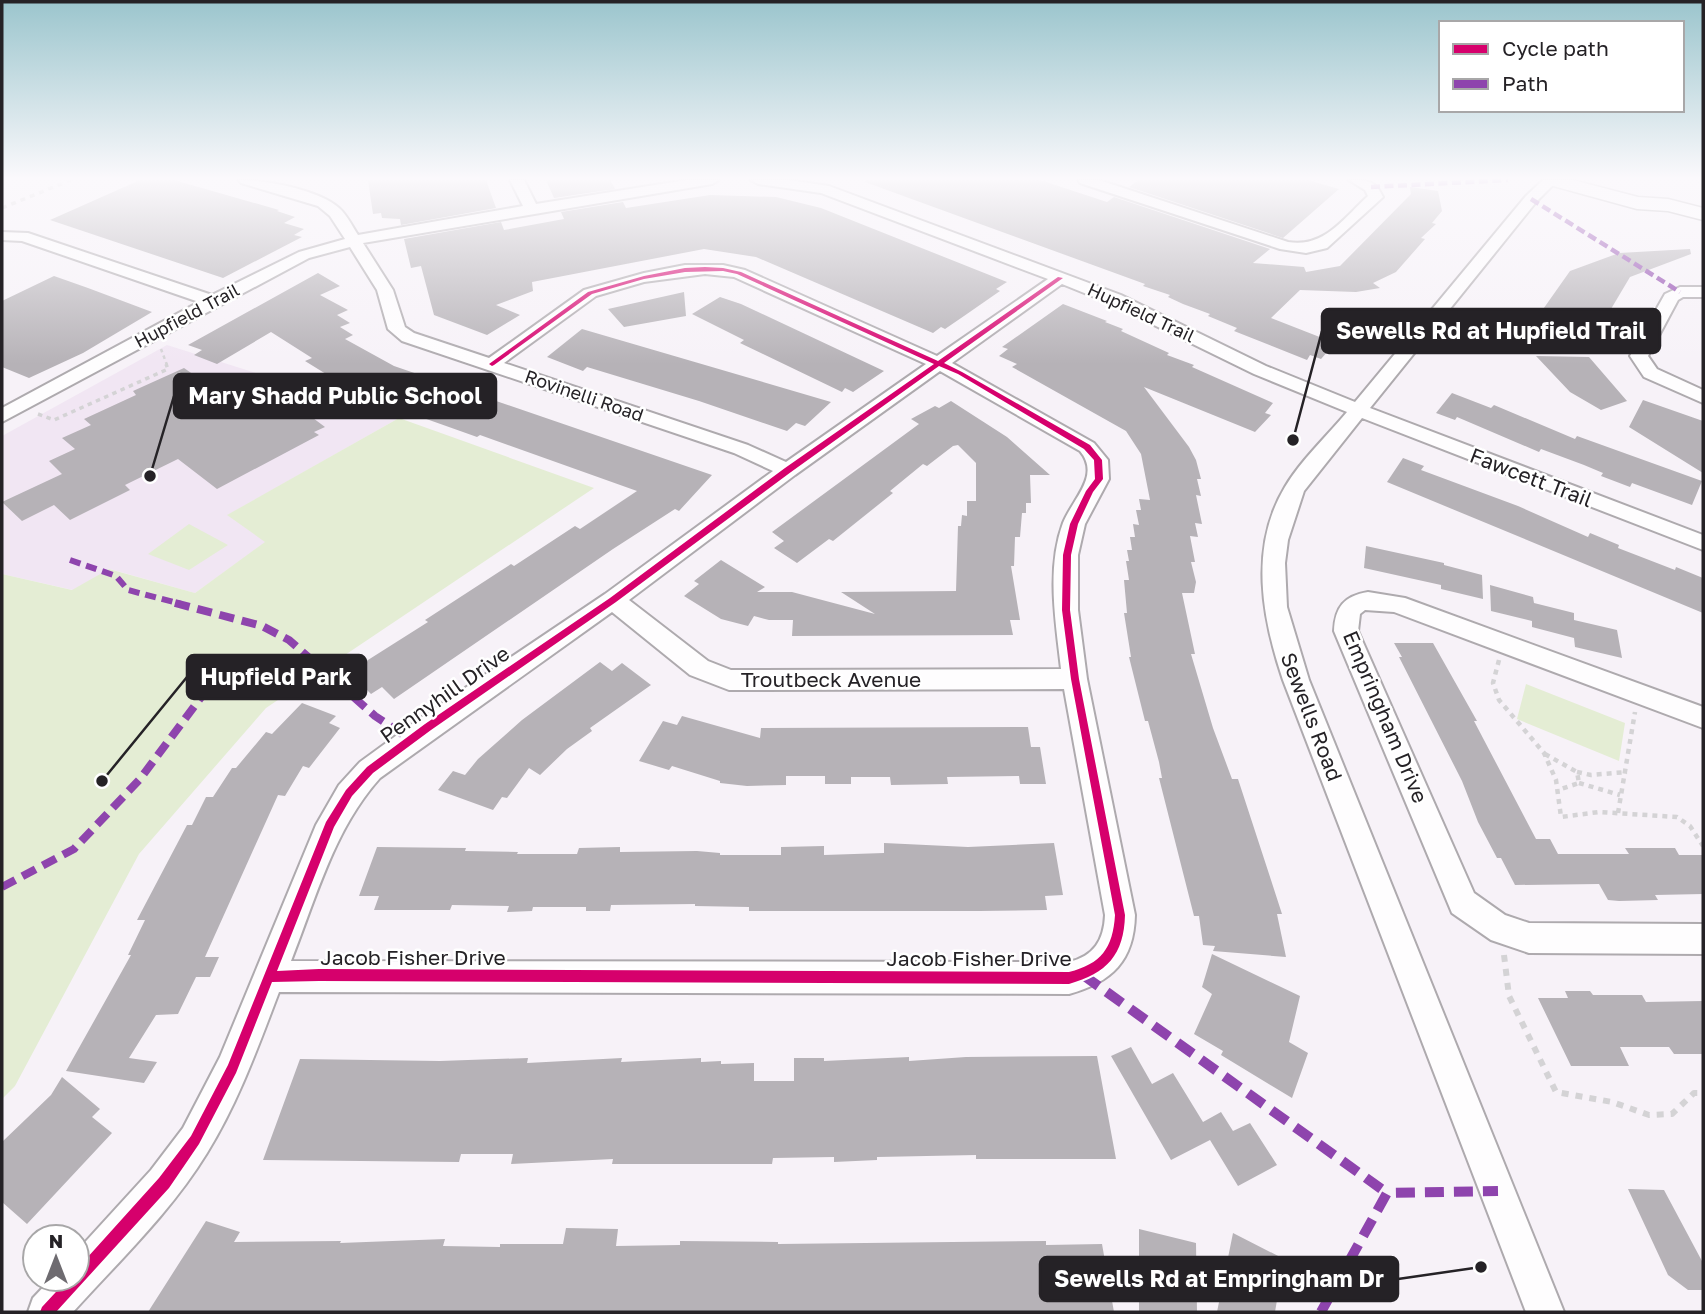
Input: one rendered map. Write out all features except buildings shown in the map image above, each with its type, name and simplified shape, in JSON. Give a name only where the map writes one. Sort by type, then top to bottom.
[{"type":"street","points":[[39,241],[213,301]]},
{"type":"street","name":"Hupfield Trail","points":[[8,411],[304,255],[348,241]]},
{"type":"street","name":"Rovinelli Road","points":[[353,241],[385,290],[397,329],[408,337],[741,449],[788,470]]},
{"type":"street","name":"Hupfield Trail","points":[[965,241],[1115,299],[1260,370],[1360,410]]},
{"type":"street","points":[[1272,241],[1303,248],[1321,245],[1325,241]]},
{"type":"street","name":"Sewells Road","points":[[1498,241],[1294,489],[1282,518],[1273,555],[1273,596],[1280,636],[1545,1312]]},
{"type":"street","name":"Jacob Fisher Drive","points":[[269,977],[1069,978],[1083,975],[1098,967],[1111,956],[1117,944],[1121,915],[1075,679],[1066,610],[1067,555],[1074,524],[1099,479],[1098,460],[1087,447],[938,362],[739,273],[705,268],[608,286],[590,293],[492,364]]},
{"type":"street","name":"Pennyhill Drive","points":[[47,1312],[164,1183],[195,1140],[232,1069],[330,825],[349,793],[363,778],[428,727],[613,600],[788,470],[1060,278]]},
{"type":"street","points":[[1703,292],[1680,292],[1671,297],[1639,356],[1650,373],[1703,397]]},
{"type":"street","name":"Fawcett Trail","points":[[1360,410],[1703,543]]},
{"type":"street","name":"Empringham Drive","points":[[1703,718],[1397,604],[1368,599],[1351,607],[1345,616],[1346,631],[1463,903],[1483,920],[1502,930],[1529,938],[1703,939]]},
{"type":"street","name":"Troutbeck Avenue","points":[[613,600],[699,668],[729,680],[1075,679]]},
{"type":"path","points":[[8,411],[54,420],[168,369],[160,345]]},
{"type":"path","points":[[1503,642],[1493,683],[1499,700],[1544,754],[1558,790],[1561,817],[1599,812],[1677,817],[1689,826],[1703,846]]},
{"type":"path","points":[[1618,813],[1627,772],[1637,694]]},
{"type":"path","points":[[1544,754],[1577,772],[1627,772]]},
{"type":"path","points":[[1577,772],[1579,783]]},
{"type":"path","points":[[1596,774],[1600,787]]},
{"type":"path","points":[[1558,790],[1579,783],[1620,795]]},
{"type":"path","points":[[1503,949],[1509,996],[1556,1092],[1612,1102],[1649,1115],[1672,1114],[1694,1093],[1703,1093]]},
{"type":"shaded area","points":[[167,345],[399,418],[228,515],[266,542],[195,593],[110,569],[73,590],[2,574],[2,436]]},
{"type":"green space","points":[[399,418],[594,488],[266,708],[139,854],[15,1086],[2,1099],[2,574],[72,590],[109,569],[195,593],[265,542],[227,515]]},
{"type":"green space","points":[[189,524],[228,545],[189,570],[148,554]]},
{"type":"green space","points":[[1526,684],[1625,723],[1619,761],[1517,719]]},
{"type":"marked path","points":[[1599,241],[1680,292]]},
{"type":"marked path","points":[[70,560],[116,576],[128,590],[262,626],[289,640],[375,716],[411,740]]},
{"type":"marked path","points":[[2,887],[74,849],[140,779],[205,692],[239,668],[307,656]]},
{"type":"marked path","points":[[1083,975],[1387,1193]]},
{"type":"marked path","points":[[1321,1312],[1387,1193],[1498,1191]]},
{"type":"cycle path","points":[[269,977],[1069,978],[1081,975],[1100,964],[1108,957],[1117,939],[1120,915],[1075,679],[1066,610],[1067,555],[1074,524],[1099,479],[1098,460],[1087,447],[960,373],[739,273],[723,270],[664,273],[590,293],[492,364]]},
{"type":"cycle path","points":[[47,1312],[164,1183],[195,1140],[232,1069],[330,825],[349,793],[370,770],[613,600],[788,470],[1060,278]]},
{"type":"place","name":"Sewells Rd at Hupfield Trail","points":[[1293,440]]},
{"type":"place","name":"Mary Shadd Public School","points":[[150,476]]},
{"type":"place","name":"Hupfield Park","points":[[102,781]]},
{"type":"place","name":"Sewells Rd at Empringham Dr","points":[[1481,1267]]}]
